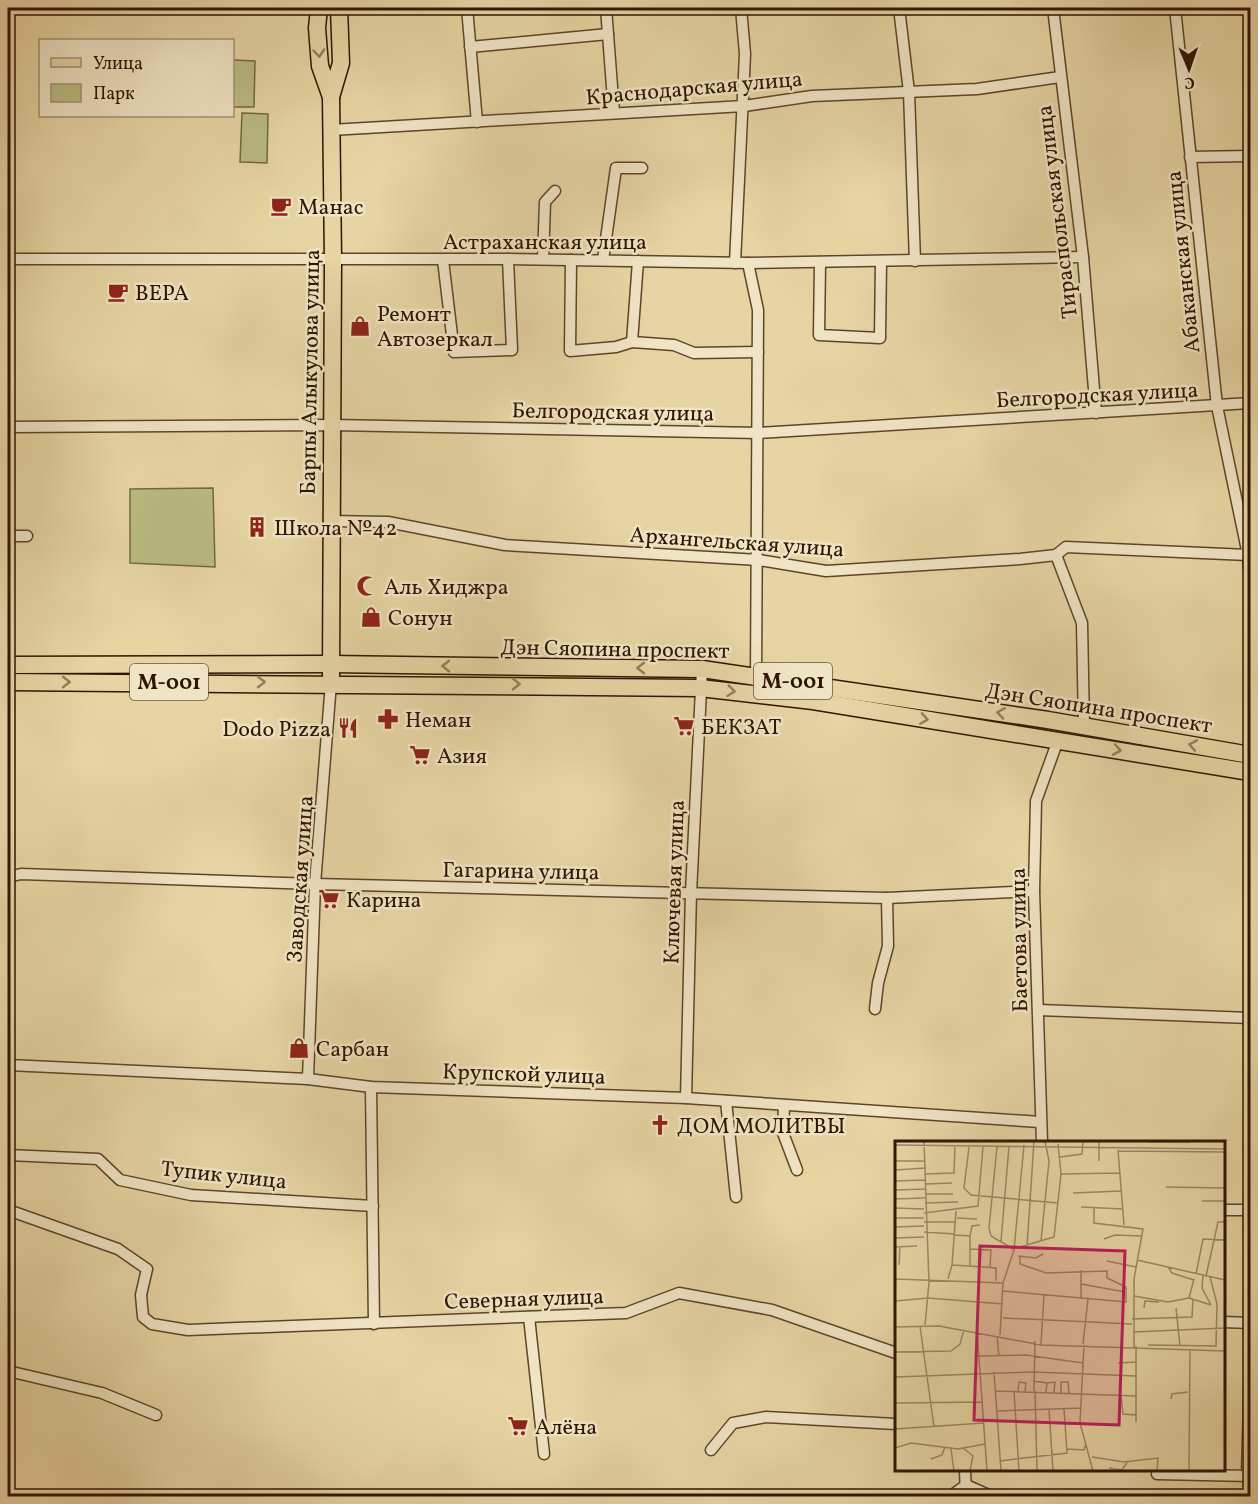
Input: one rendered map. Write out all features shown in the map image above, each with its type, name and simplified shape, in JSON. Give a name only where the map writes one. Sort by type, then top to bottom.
[{"type":"main road","name":"Барпы Алыкулова улица","points":[[319,8],[317,28],[320,66],[331,97]]},
{"type":"main road","name":"Барпы Алыкулова улица","points":[[331,683],[329,521],[333,260],[331,97],[341,63],[339,8]]},
{"type":"main road","name":"Дэн Сяопина проспект","points":[[8,665],[330,664],[702,669],[757,675],[1084,726],[1251,755]]},
{"type":"main road","name":"Дэн Сяопина проспект","points":[[8,682],[331,683],[700,688],[755,693],[1251,772]]},
{"type":"street","points":[[467,8],[477,122]]},
{"type":"street","points":[[606,8],[614,113]]},
{"type":"street","points":[[735,263],[744,106],[745,54],[741,8]]},
{"type":"street","points":[[899,8],[909,92],[915,261]]},
{"type":"street","name":"Тираспольская улица","points":[[1053,8],[1083,257],[1096,413]]},
{"type":"street","name":"Абаканская улица","points":[[1175,8],[1217,406],[1248,555],[1251,582]]},
{"type":"street","points":[[470,47],[608,34]]},
{"type":"street","name":"Краснодарская улица","points":[[331,130],[744,106],[812,96],[977,88],[1060,77]]},
{"type":"street","points":[[1190,157],[1251,156]]},
{"type":"street","points":[[603,260],[616,168],[642,168]]},
{"type":"street","points":[[543,259],[545,202],[555,191]]},
{"type":"street","name":"Астраханская улица","points":[[8,258],[543,259],[747,263],[1083,257]]},
{"type":"street","points":[[443,260],[454,352],[512,350],[508,259]]},
{"type":"street","points":[[571,260],[570,351],[616,347],[632,342],[674,345],[694,353],[758,352]]},
{"type":"street","points":[[632,342],[638,261]]},
{"type":"street","points":[[820,262],[819,335],[880,338],[881,261]]},
{"type":"street","points":[[747,263],[758,310],[759,560],[755,693]]},
{"type":"street","name":"Белгородская улица","points":[[8,426],[331,425],[759,433],[1251,403]]},
{"type":"street","name":"Архангельская улица","points":[[329,521],[388,522],[505,545],[759,560],[826,571],[1056,555],[1066,547],[1248,555]]},
{"type":"street","points":[[8,536],[27,536]]},
{"type":"street","points":[[1056,555],[1082,623],[1084,726]]},
{"type":"street","name":"Ключевая улица","points":[[686,1098],[691,893],[702,669]]},
{"type":"street","name":"Заводская улица","points":[[308,1078],[315,885],[331,683]]},
{"type":"street","name":"Баетова улица","points":[[1042,1141],[1035,891],[1036,801],[1058,740]]},
{"type":"street","name":"Гагарина улица","points":[[8,877],[21,874],[187,878],[315,885],[887,898],[1035,891]]},
{"type":"street","points":[[875,1009],[878,983],[888,946],[887,898]]},
{"type":"street","points":[[1039,1010],[1251,1018]]},
{"type":"street","name":"Крупской улица","points":[[8,1065],[308,1078],[370,1087],[686,1098],[1040,1122]]},
{"type":"street","points":[[370,1087],[374,1324]]},
{"type":"street","points":[[726,1101],[736,1197]]},
{"type":"street","points":[[784,1106],[783,1133],[797,1170]]},
{"type":"street","name":"Тупик улица","points":[[8,1155],[98,1159],[120,1180],[191,1195],[373,1206]]},
{"type":"street","name":"Северная улица","points":[[8,1210],[118,1249],[147,1269],[141,1295],[142,1317],[152,1324],[188,1330],[626,1313],[678,1293],[772,1310],[895,1352]]},
{"type":"street","points":[[1225,1210],[1251,1210]]},
{"type":"street","points":[[529,1317],[544,1454]]},
{"type":"street","points":[[1225,1322],[1251,1323]]},
{"type":"street","points":[[1158,1471],[1157,1474],[1249,1476],[1251,1362]]},
{"type":"street","points":[[8,1371],[102,1393],[156,1415]]},
{"type":"street","points":[[711,1450],[733,1423],[766,1417],[895,1424]]},
{"type":"street","points":[[965,1471],[966,1491]]},
{"type":"street","points":[[951,1497],[966,1491],[991,1497]]},
{"type":"green space","points":[[234,60],[255,61],[254,107],[234,107]]},
{"type":"green space","points":[[242,113],[268,114],[267,163],[240,162]]},
{"type":"green space","points":[[213,488],[215,567],[130,563],[130,489]]},
{"type":"place","name":"Манас","points":[[281,206]]},
{"type":"place","name":"ВЕРА","points":[[118,292]]},
{"type":"place","name":"Ремонт Автозеркал","points":[[360,326]]},
{"type":"place","name":"Школа №42","points":[[257,527]]},
{"type":"place","name":"Аль Хиджра","points":[[367,586]]},
{"type":"place","name":"Сонун","points":[[371,617]]},
{"type":"place","name":"Неман","points":[[388,719]]},
{"type":"place","name":"БЕКЗАТ","points":[[684,726]]},
{"type":"place","name":"Dodo Pizza","points":[[348,728]]},
{"type":"place","name":"Азия","points":[[420,755]]},
{"type":"place","name":"Карина","points":[[329,899]]},
{"type":"place","name":"Сарбан","points":[[299,1048]]},
{"type":"place","name":"ДОМ МОЛИТВЫ","points":[[660,1125]]},
{"type":"place","name":"Алёна","points":[[518,1426]]}]
